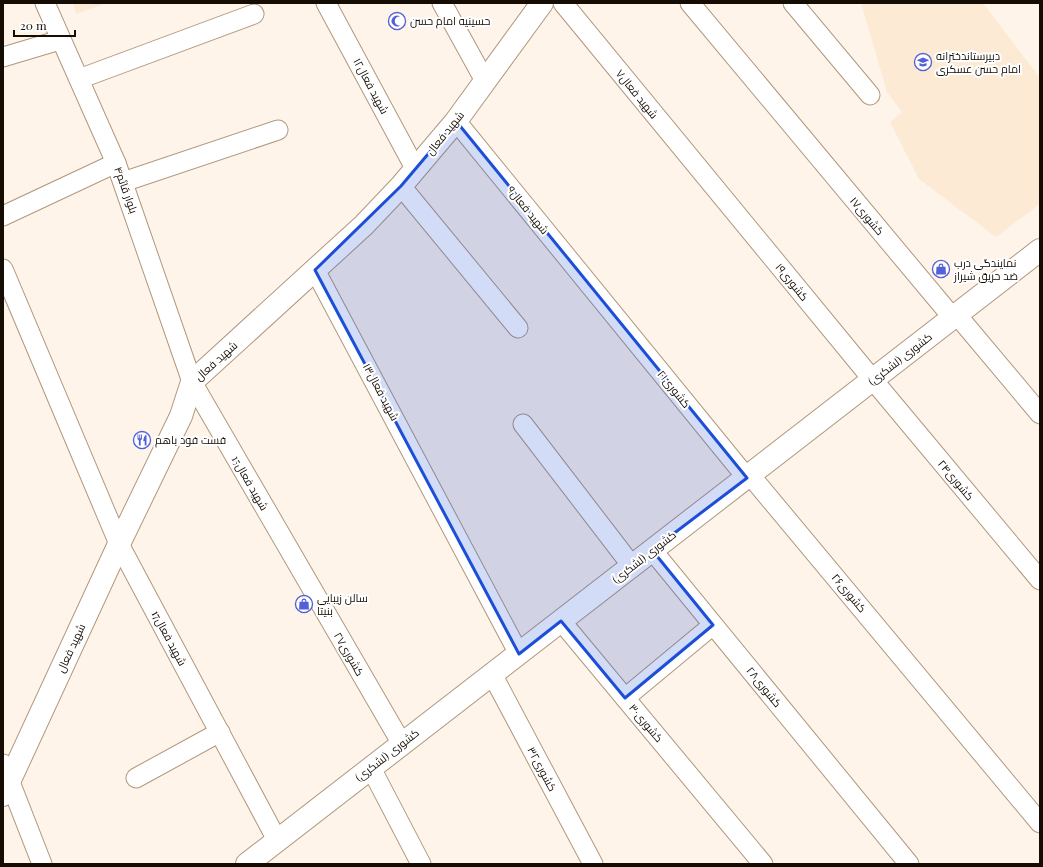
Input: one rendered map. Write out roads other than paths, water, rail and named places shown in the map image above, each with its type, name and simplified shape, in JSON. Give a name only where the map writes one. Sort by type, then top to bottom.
[{"type":"street","name":"بلوار قائم۴","points":[[45,3],[60,40],[79,79],[124,182],[192,382]]},
{"type":"street","name":"شهید فعال۱۲","points":[[326,3],[416,170]]},
{"type":"street","points":[[442,3],[485,81]]},
{"type":"street","name":"شهید فعال","points":[[5,780],[181,416],[192,382],[364,225],[416,170],[456,121],[542,3]]},
{"type":"street","name":"شهید فعال۷","points":[[563,3],[712,185]]},
{"type":"street","name":"۱۷کشوری","points":[[690,3],[955,317],[1040,414]]},
{"type":"street","points":[[793,3],[870,95]]},
{"type":"street","points":[[79,79],[254,14]]},
{"type":"street","points":[[3,57],[60,40]]},
{"type":"street","name":"شهید فعال۹","points":[[456,121],[601,299]]},
{"type":"street","points":[[124,182],[278,130]]},
{"type":"street","points":[[3,216],[116,163]]},
{"type":"street","name":"۱۹کشوری","points":[[712,185],[873,380]]},
{"type":"street","points":[[401,186],[518,328]]},
{"type":"street","name":"کشوری (لشکری)","points":[[249,863],[1040,250]]},
{"type":"street","name":"17شهید فعال","points":[[3,269],[119,544],[278,840]]},
{"type":"street","name":"شهید فعال۱۳","points":[[315,270],[519,654]]},
{"type":"street","name":"۲۱کشوری","points":[[601,299],[748,476]]},
{"type":"street","name":"کشوری۲۴","points":[[873,380],[1040,580]]},
{"type":"street","name":"15شهید فعال","points":[[192,382],[296,563]]},
{"type":"street","points":[[523,424],[632,566]]},
{"type":"street","name":"کشوری۲۶","points":[[748,476],[1040,823]]},
{"type":"street","name":"کشوری۲۸","points":[[652,550],[909,864]]},
{"type":"street","name":"کشوری۲۷","points":[[296,563],[402,744]]},
{"type":"street","name":"کشوری۳۰","points":[[561,621],[763,864]]},
{"type":"street","points":[[625,698],[713,625]]},
{"type":"street","name":"کشوری۳۲","points":[[492,674],[593,864]]},
{"type":"street","points":[[136,778],[220,732]]},
{"type":"street","points":[[371,768],[421,864]]},
{"type":"street","points":[[5,780],[42,864]]},
{"type":"place","name":"حسینیه امام حسن","points":[[397,21]]},
{"type":"place","name":"دبیرستاندخترانه امام حسن عسکری","points":[[923,62]]},
{"type":"place","name":"نمایندگی درب ضد حریق شیراز","points":[[941,269]]},
{"type":"place","name":"فست فود باهم","points":[[142,440]]},
{"type":"place","name":"سالن زیبایی بنیتا","points":[[304,604]]}]
